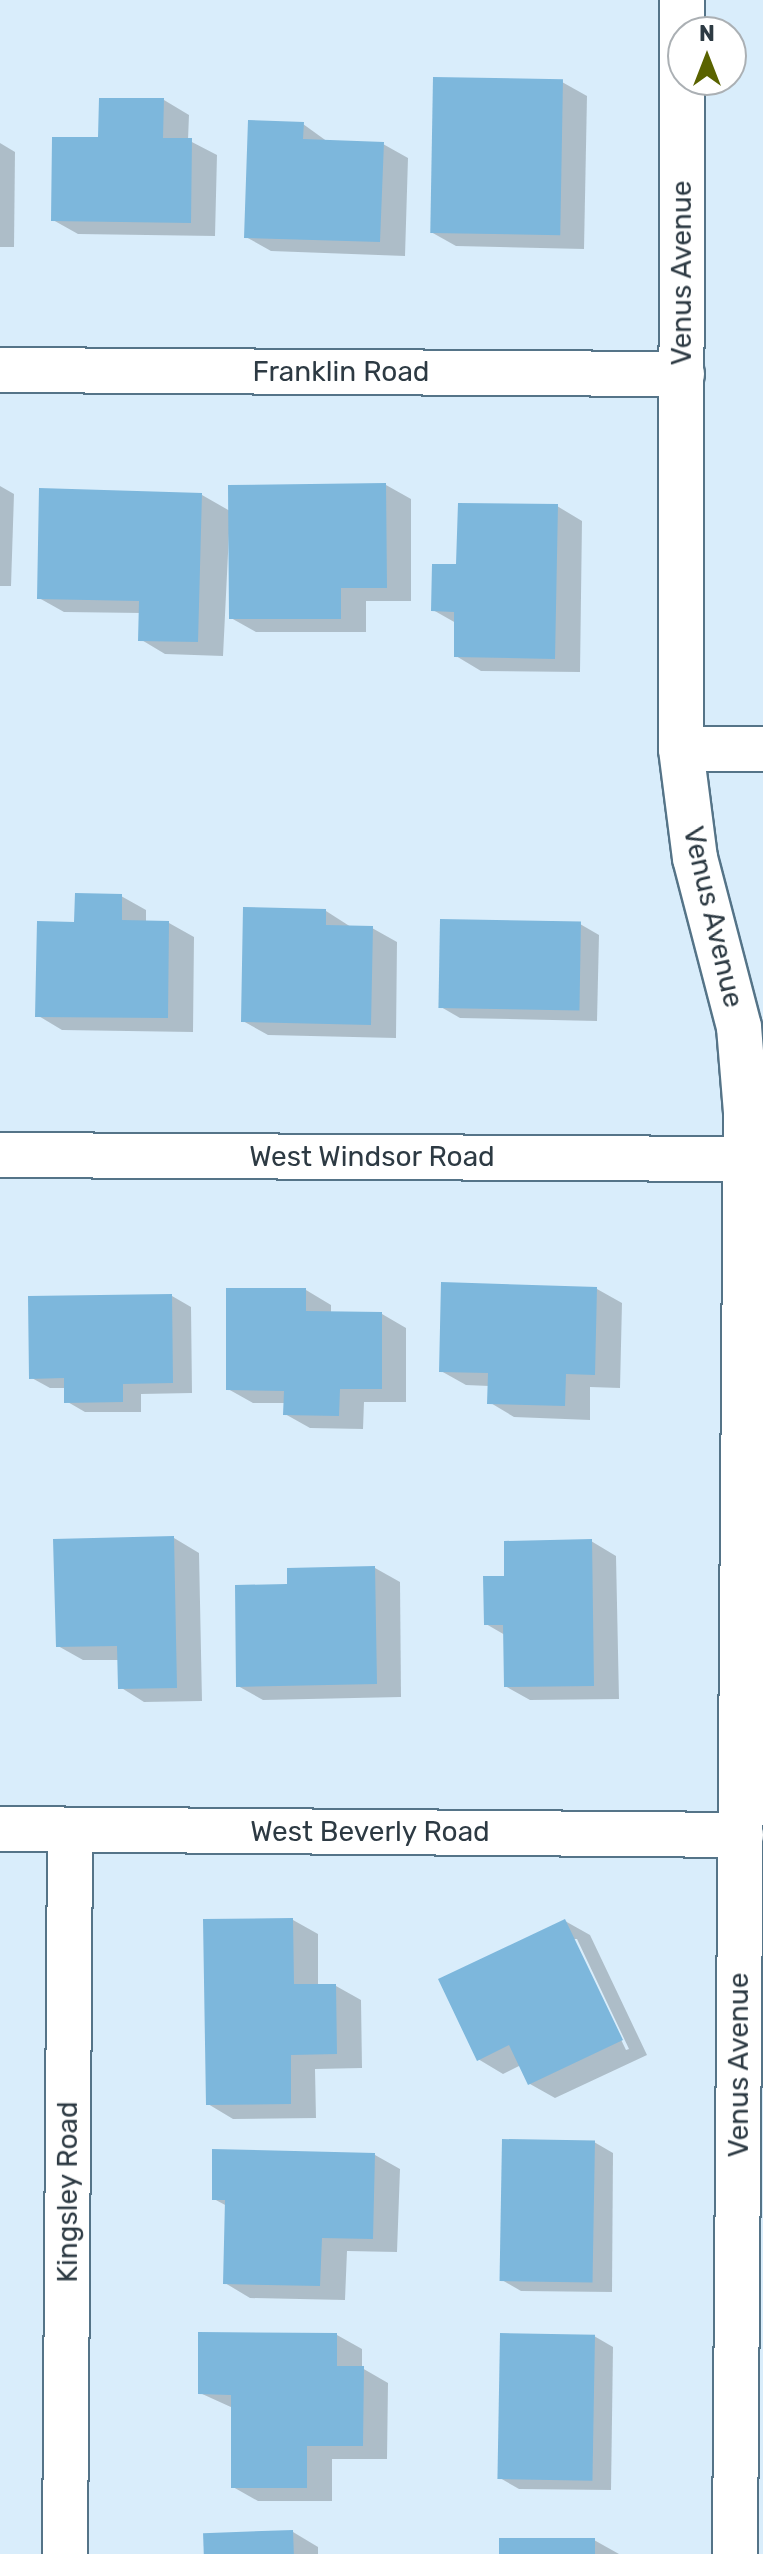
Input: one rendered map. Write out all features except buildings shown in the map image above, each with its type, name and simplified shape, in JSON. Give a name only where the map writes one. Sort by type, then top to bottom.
[{"type":"street","name":"Venus Avenue","points":[[682,0],[681,749],[695,858],[739,1027],[746,1112],[743,1159],[754,1387],[741,1835],[735,2554]]},
{"type":"street","name":"Franklin Road","points":[[0,370],[682,374]]},
{"type":"street","points":[[681,749],[763,749]]},
{"type":"street","name":"West Windsor Road","points":[[0,1155],[743,1159]]},
{"type":"street","name":"West Beverly Road","points":[[0,1829],[741,1835]]},
{"type":"street","name":"Kingsley Road","points":[[65,2554],[70,1830]]}]
